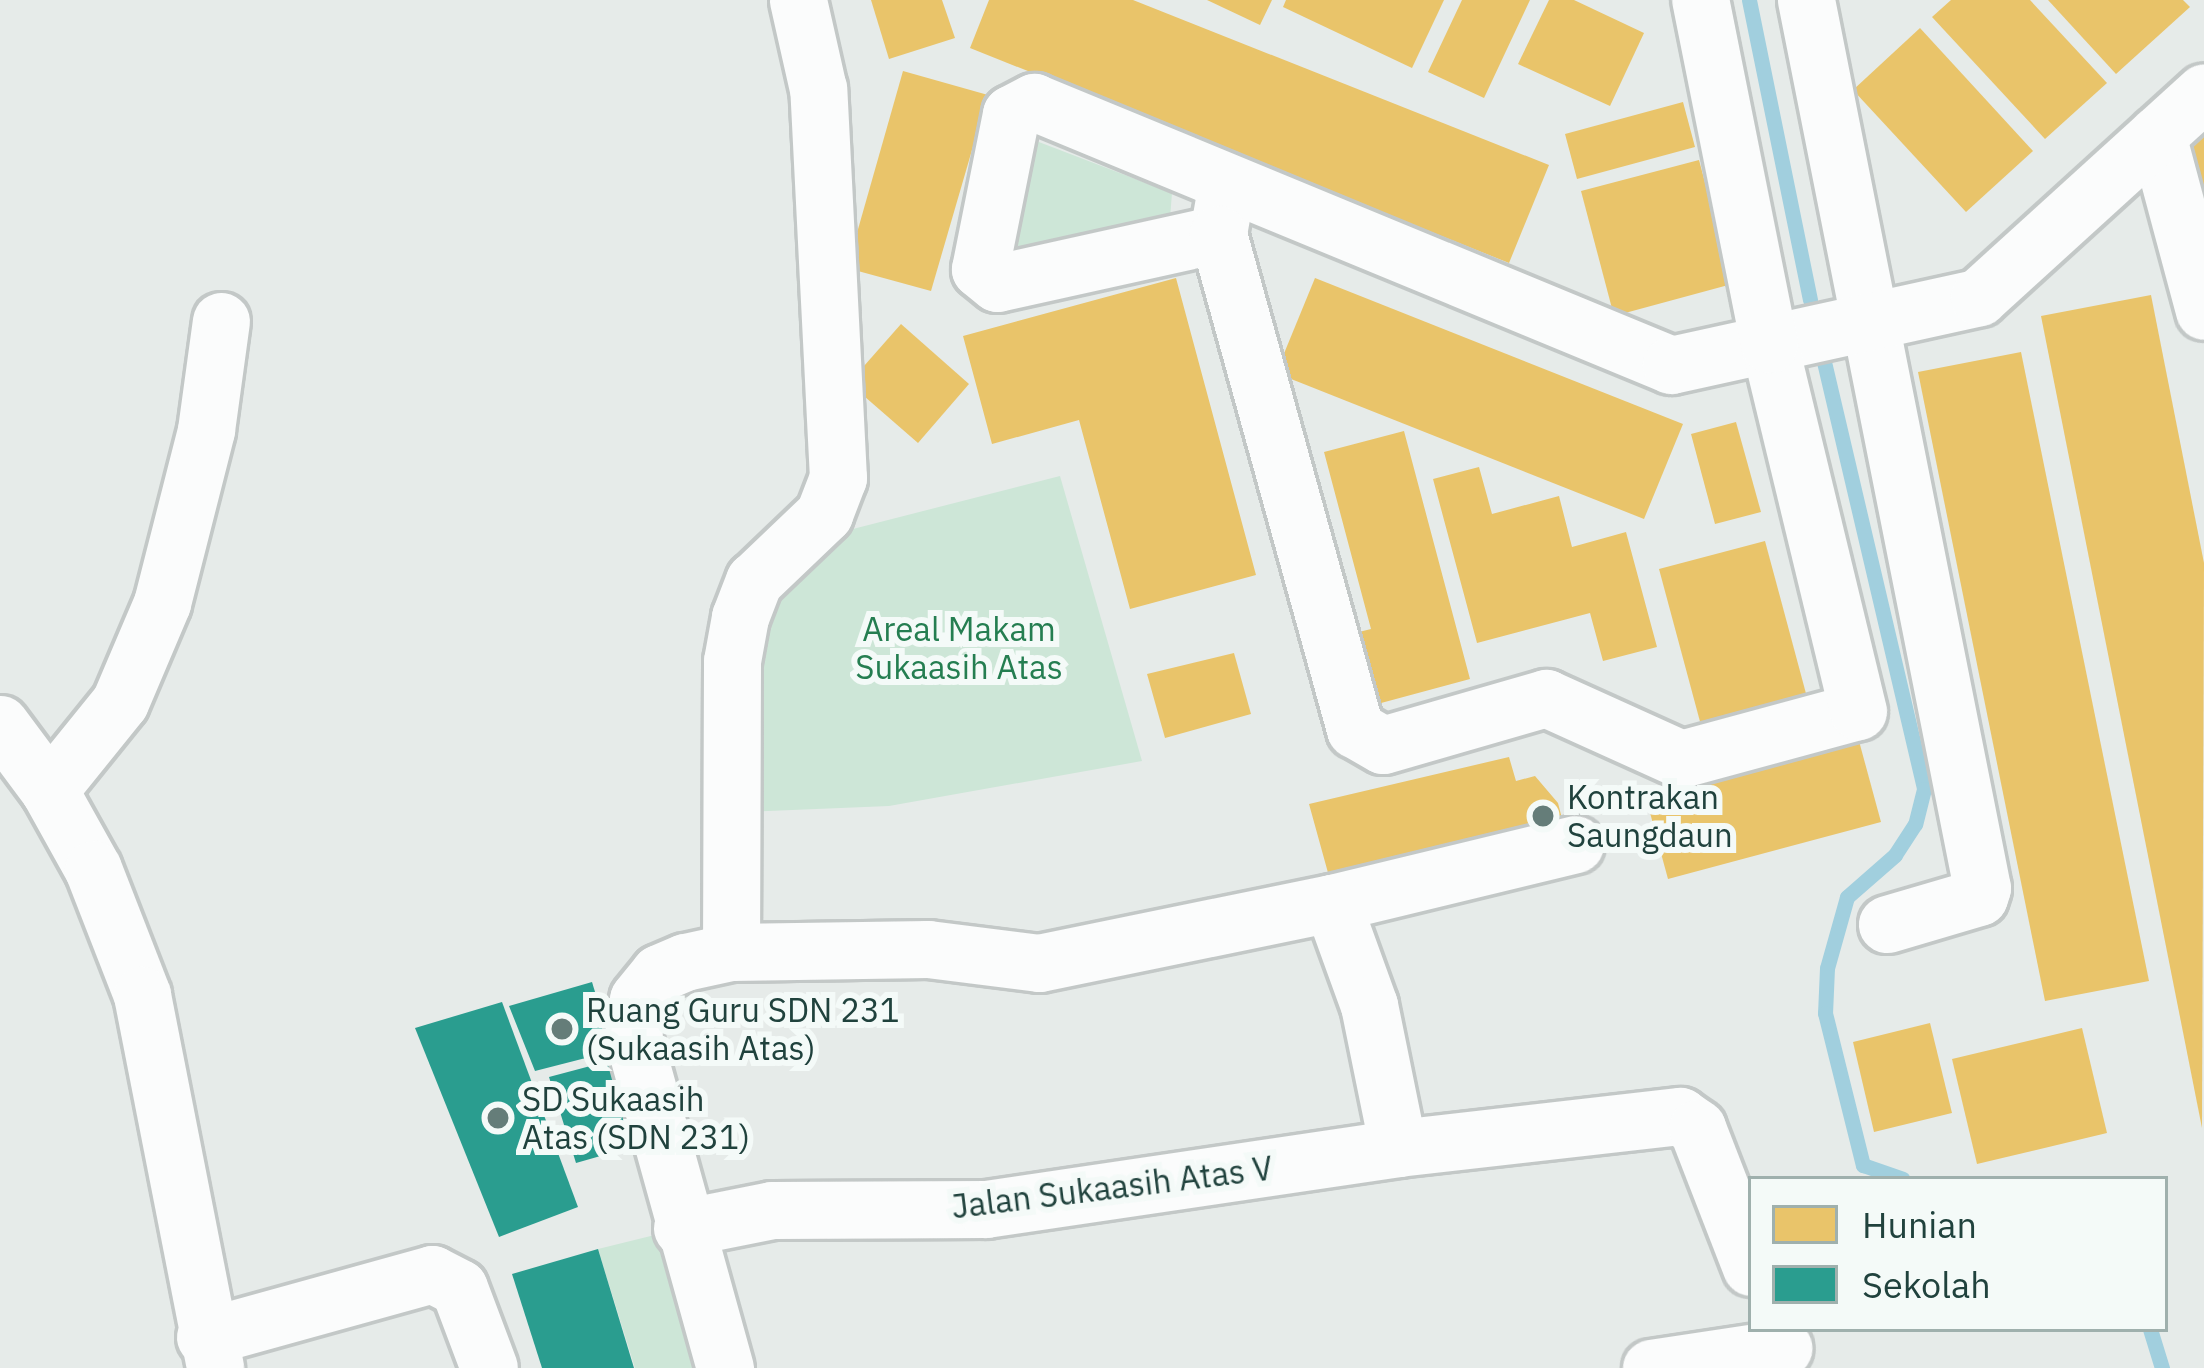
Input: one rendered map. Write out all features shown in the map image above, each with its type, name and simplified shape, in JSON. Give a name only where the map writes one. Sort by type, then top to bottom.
[{"type":"street","points":[[731,952],[732,661],[740,617],[754,581],[824,514],[838,478],[821,124],[798,0]]},
{"type":"street","points":[[1700,0],[1769,344],[1858,711],[1681,759],[1546,698],[1383,745],[1355,729],[1222,211],[1671,365],[1769,344],[1979,297],[2204,92]]},
{"type":"street","points":[[1806,0],[1982,888],[1979,897],[1887,924]]},
{"type":"street","points":[[2157,135],[2204,311]]},
{"type":"street","points":[[49,790],[120,702],[163,603],[206,430],[221,321]]},
{"type":"street","points":[[0,724],[49,790],[92,869],[142,995],[210,1352],[432,1274],[459,1288],[489,1368]]},
{"type":"street","points":[[725,1368],[640,1079],[638,999],[658,973],[731,952],[928,949],[1040,963],[1332,902],[1575,844]]},
{"type":"street","points":[[1332,902],[1370,1005],[1398,1148]]},
{"type":"street","name":"Jalan Sukaasih Atas V","points":[[682,1228],[772,1210],[986,1209],[1398,1148],[1680,1116],[1696,1128],[1748,1259]]},
{"type":"street","points":[[1651,1368],[1783,1348]]},
{"type":"green space","points":[[1031,139],[1172,193],[1170,218],[1015,263],[1002,223]]},
{"type":"green space","name":"Areal Makam Sukaasih Atas","points":[[1060,476],[1142,761],[889,806],[745,812],[747,659],[773,581],[849,530]]},
{"type":"green space","points":[[675,1230],[717,1368],[635,1368],[598,1249]]},
{"type":"building: Hunian","points":[[871,0],[942,0],[955,38],[889,59]]},
{"type":"building: Hunian","points":[[989,0],[1133,0],[1549,165],[1509,263],[970,48]]},
{"type":"building: Hunian","points":[[1207,0],[1272,0],[1260,25]]},
{"type":"building: Hunian","points":[[1286,0],[1444,0],[1412,68],[1283,7]]},
{"type":"building: Hunian","points":[[1462,0],[1530,0],[1484,98],[1428,72]]},
{"type":"building: Hunian","points":[[1549,0],[1574,0],[1644,33],[1610,106],[1518,64]]},
{"type":"building: Hunian","points":[[1951,0],[2030,0],[2107,83],[2045,139],[1932,17]]},
{"type":"building: Hunian","points":[[2048,0],[2183,0],[2190,7],[2116,74]]},
{"type":"building: Hunian","points":[[1920,28],[2033,151],[1966,212],[1853,90]]},
{"type":"building: Hunian","points":[[903,71],[988,95],[931,291],[847,268]]},
{"type":"building: Hunian","points":[[1683,102],[1695,147],[1577,179],[1565,134]]},
{"type":"building: Hunian","points":[[2204,125],[2204,208],[2184,130]]},
{"type":"building: Hunian","points":[[1699,160],[1732,284],[1614,316],[1581,191]]},
{"type":"building: Hunian","points":[[1176,278],[1256,575],[1130,609],[1079,420],[992,444],[963,336]]},
{"type":"building: Hunian","points":[[1315,278],[1683,424],[1644,519],[1276,373]]},
{"type":"building: Hunian","points":[[2151,295],[2204,563],[2202,1128],[2041,316]]},
{"type":"building: Hunian","points":[[901,324],[969,384],[918,443],[849,383]]},
{"type":"building: Hunian","points":[[2021,352],[2149,981],[2045,1001],[1918,372]]},
{"type":"building: Hunian","points":[[1736,422],[1761,512],[1715,524],[1691,434]]},
{"type":"building: Hunian","points":[[1404,431],[1470,679],[1370,706],[1351,634],[1371,629],[1324,452]]},
{"type":"building: Hunian","points":[[1479,467],[1492,514],[1559,496],[1572,547],[1626,532],[1657,647],[1603,661],[1590,613],[1477,643],[1433,479]]},
{"type":"building: Hunian","points":[[1765,541],[1808,701],[1702,729],[1659,569]]},
{"type":"building: Hunian","points":[[1234,653],[1251,714],[1165,738],[1147,674]]},
{"type":"building: Hunian","points":[[1859,741],[1881,822],[1668,879],[1646,798]]},
{"type":"building: Hunian","points":[[1509,757],[1516,781],[1535,776],[1558,803],[1565,830],[1330,880],[1309,804]]},
{"type":"building: Hunian","points":[[1930,1023],[1952,1113],[1874,1132],[1853,1042]]},
{"type":"building: Hunian","points":[[2082,1028],[2107,1133],[1977,1164],[1952,1059]]},
{"type":"building: Sekolah","name":"Ruang Guru SDN 231 (Sukaasih Atas)","points":[[592,982],[613,1051],[535,1071],[509,1006]]},
{"type":"building: Sekolah","name":"SD Sukaasih Atas (SDN 231)","points":[[502,1002],[578,1207],[499,1237],[415,1028]]},
{"type":"building: Sekolah","points":[[613,1060],[639,1145],[576,1163],[549,1077]]},
{"type":"building: Sekolah","name":"SD Sukaasih Atas (SDN 231)","points":[[598,1249],[634,1368],[542,1368],[512,1274]]},
{"type":"waterway","points":[[1749,0],[1810,300]]},
{"type":"waterway","points":[[1821,349],[1924,789],[1915,824],[1895,855],[1847,897],[1827,968],[1825,1013],[1863,1165],[1894,1176]]},
{"type":"waterway","points":[[2151,1332],[2162,1368]]},
{"type":"place","name":"Kontrakan Saungdaun","points":[[1543,816]]},
{"type":"place","name":"Ruang Guru SDN 231 (Sukaasih Atas)","points":[[562,1029]]},
{"type":"place","name":"SD Sukaasih Atas (SDN 231)","points":[[498,1118]]}]
